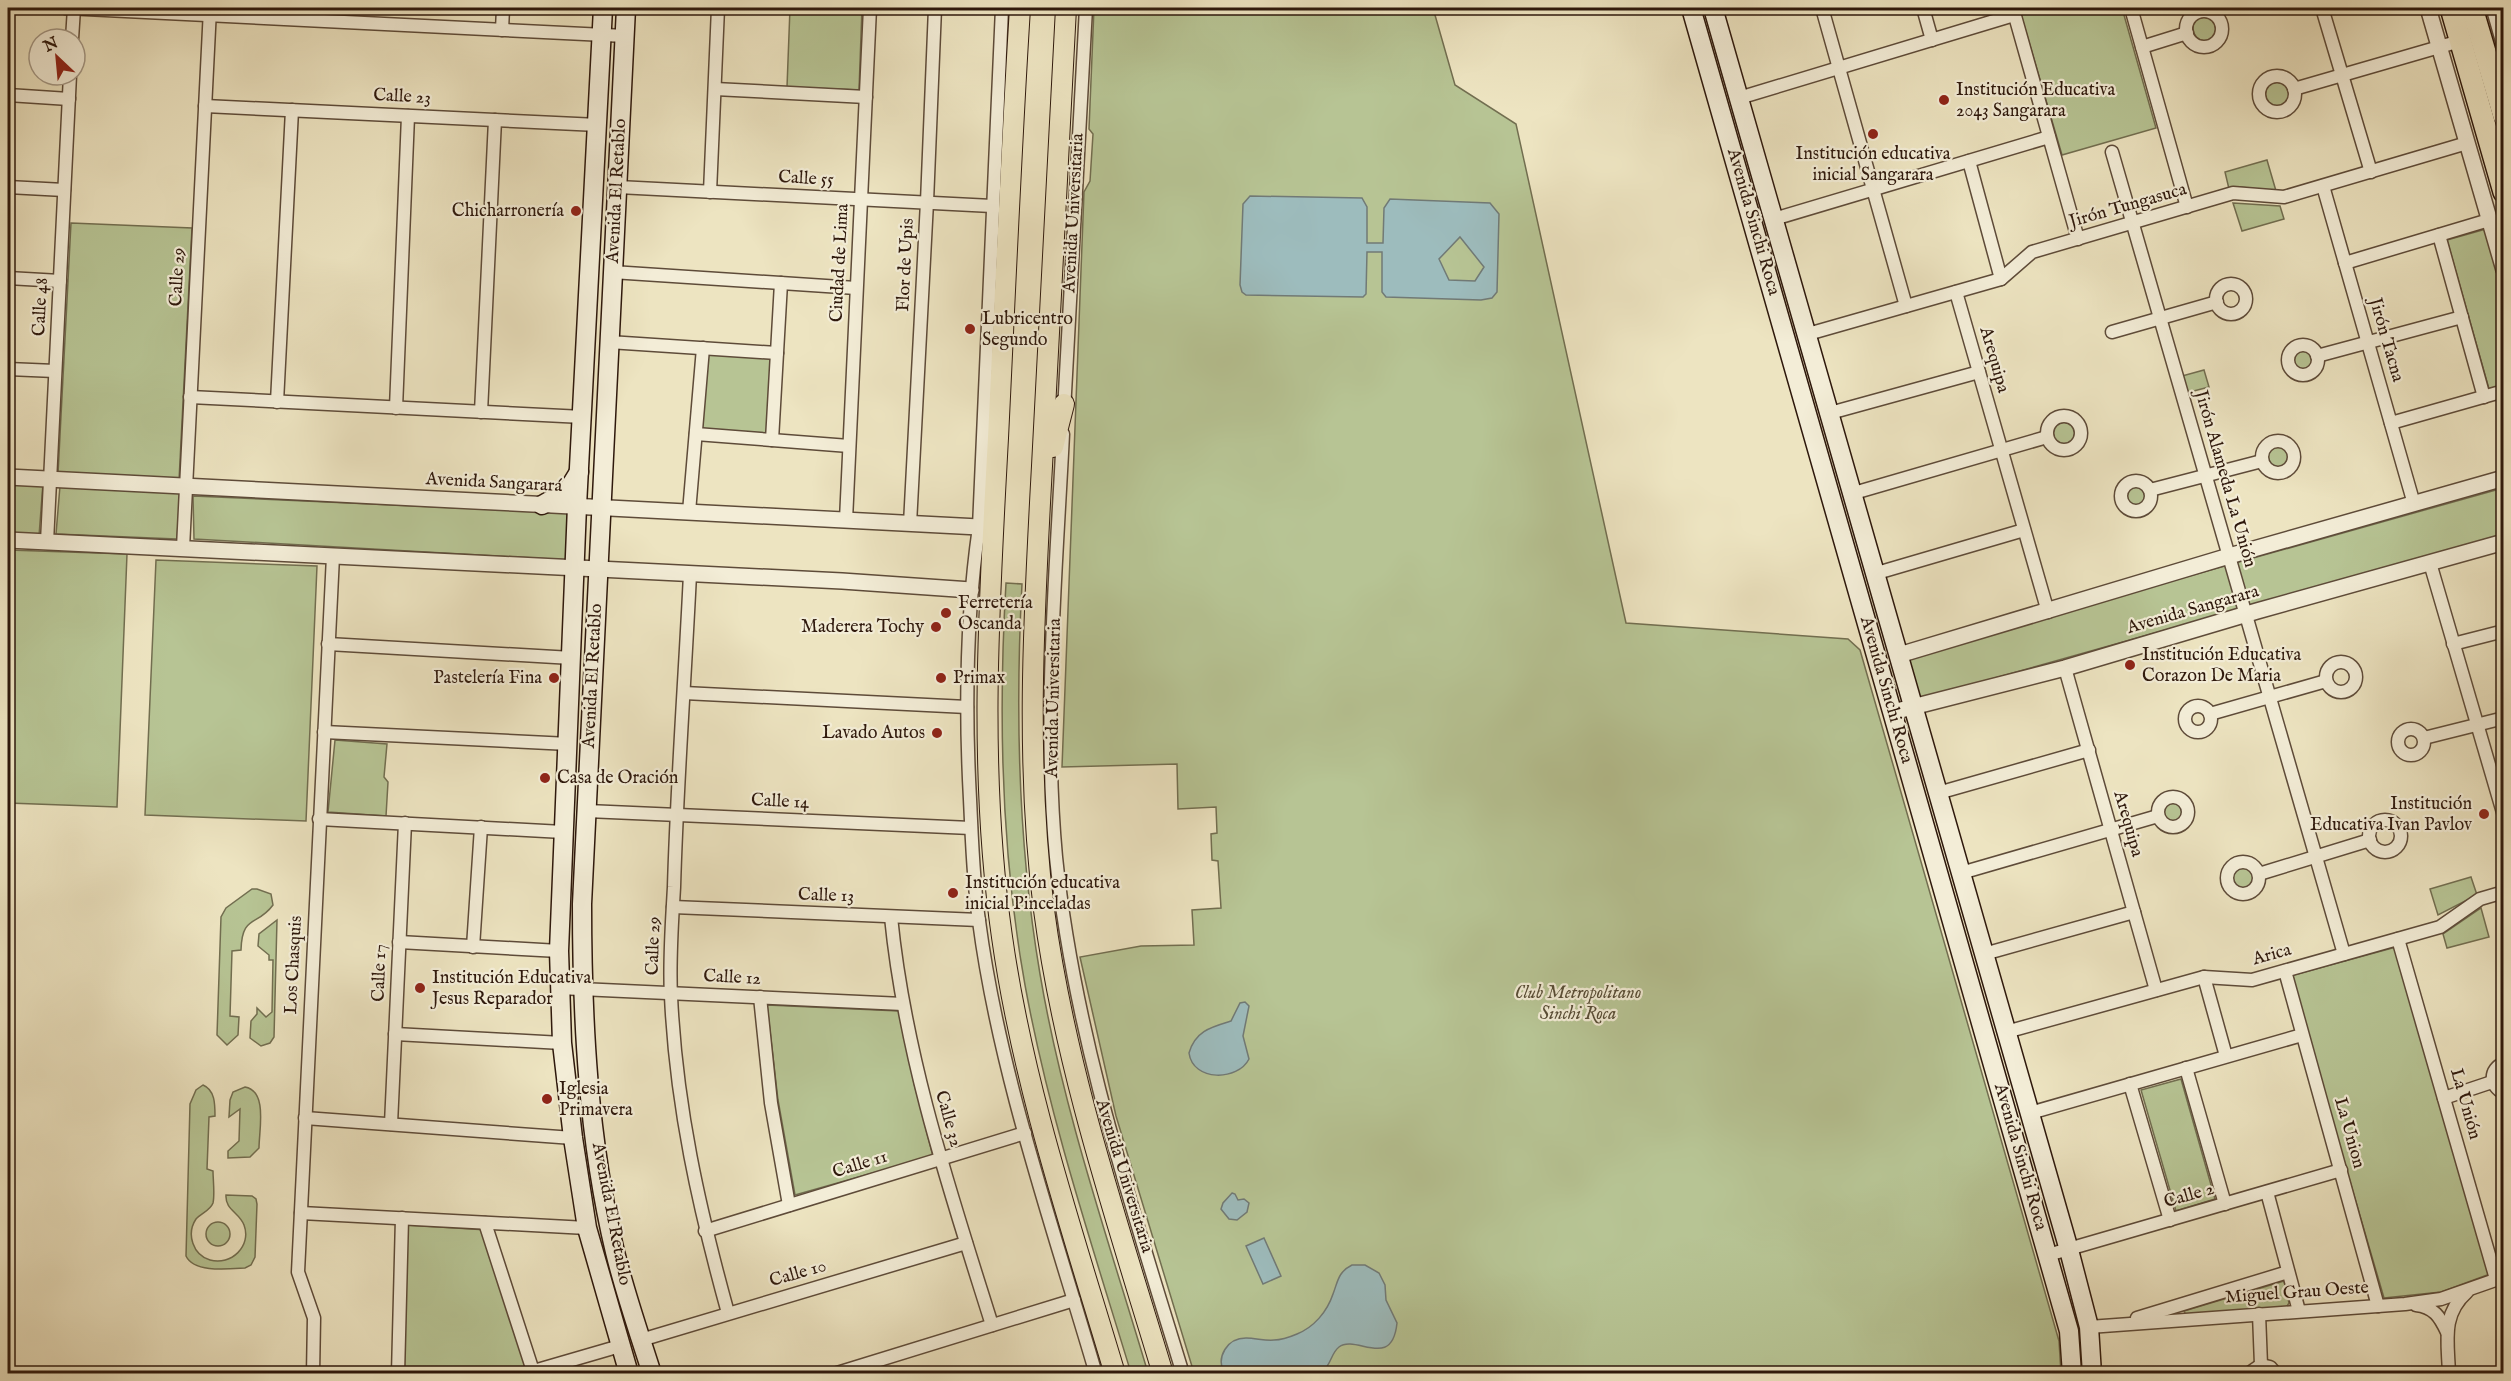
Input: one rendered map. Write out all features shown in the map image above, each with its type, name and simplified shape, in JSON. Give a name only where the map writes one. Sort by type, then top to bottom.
[{"type":"highway","points":[[2451,8],[2460,42],[2488,70],[2504,192]]},
{"type":"highway","points":[[2472,8],[2488,70],[2504,116]]},
{"type":"main road","name":"Avenida El Retablo","points":[[603,8],[574,568],[559,988],[562,1042],[573,1137],[587,1228],[628,1374]]},
{"type":"main road","name":"Avenida El Retablo","points":[[626,8],[582,904],[583,989],[585,1038],[601,1178],[615,1252],[652,1374]]},
{"type":"main road","points":[[1020,8],[987,638],[988,798],[1002,938],[1019,1030],[1040,1120],[1115,1374]]},
{"type":"main road","name":"Avenida Universitaria","points":[[1066,8],[1032,655],[1033,757],[1044,910],[1058,991],[1083,1105],[1163,1374]]},
{"type":"main road","name":"Avenida Sinchi Roca","points":[[1691,8],[2048,1255],[2069,1331],[2072,1374]]},
{"type":"main road","name":"Avenida Sinchi Roca","points":[[1713,8],[1854,493],[2069,1250],[2089,1328],[2092,1374]]},
{"type":"main road","points":[[1041,487],[1049,467],[1064,404]]},
{"type":"main road","points":[[542,505],[568,490],[580,470]]},
{"type":"main road","points":[[1867,623],[1888,615]]},
{"type":"street","points":[[65,8],[210,11],[625,36]]},
{"type":"street","points":[[73,27],[74,8]]},
{"type":"street","points":[[502,30],[503,8]]},
{"type":"street","points":[[710,192],[718,8]]},
{"type":"street","name":"Ciudad de Lima","points":[[846,520],[870,8]]},
{"type":"street","name":"Flor de Upis","points":[[910,524],[935,8]]},
{"type":"street","points":[[1002,8],[979,527],[971,590],[967,707],[971,828],[979,920],[994,1005],[1025,1133],[1096,1374]]},
{"type":"street","name":"Avenida Universitaria","points":[[1086,8],[1064,404],[1051,712],[1059,881],[1069,959],[1091,1063],[1183,1374]]},
{"type":"street","points":[[1822,8],[1906,306]]},
{"type":"street","points":[[1923,8],[1932,40]]},
{"type":"street","points":[[2131,8],[2187,207]]},
{"type":"street","points":[[2322,8],[2371,171]]},
{"type":"street","points":[[2428,8],[2504,270]]},
{"type":"street","points":[[2494,8],[2504,43]]},
{"type":"street","name":"Calle 29","points":[[183,548],[210,11]]},
{"type":"street","points":[[1739,98],[1932,40],[2013,11],[2078,239]]},
{"type":"street","points":[[2142,47],[2187,33]]},
{"type":"street","points":[[2294,89],[2460,42]]},
{"type":"street","name":"Calle 48","points":[[46,542],[70,87]]},
{"type":"street","points":[[715,89],[866,97]]},
{"type":"street","points":[[8,95],[69,99]]},
{"type":"street","name":"Calle 23","points":[[205,106],[598,124]]},
{"type":"street","points":[[277,402],[292,110]]},
{"type":"street","points":[[396,408],[408,116]]},
{"type":"street","points":[[481,412],[495,120]]},
{"type":"street","points":[[1774,219],[2049,137]]},
{"type":"street","name":"Jirón Tungasuca","points":[[1808,334],[2001,279],[2032,252],[2233,193],[2284,197],[2467,143]]},
{"type":"street","name":"Jirón Alameda La Unión","points":[[2112,152],[2344,954]]},
{"type":"street","points":[[1969,161],[2001,279]]},
{"type":"street","name":"Jirón Tacna","points":[[2323,186],[2414,504]]},
{"type":"street","points":[[8,187],[64,190]]},
{"type":"street","name":"Calle 55","points":[[618,188],[992,206]]},
{"type":"street","points":[[2345,263],[2489,220]]},
{"type":"street","points":[[2439,235],[2484,397]]},
{"type":"street","points":[[612,272],[856,288]]},
{"type":"street","points":[[8,278],[60,281]]},
{"type":"street","points":[[772,440],[781,283]]},
{"type":"street","name":"Arequipa","points":[[1956,292],[2048,612]]},
{"type":"street","points":[[2112,333],[2217,302]]},
{"type":"street","points":[[2317,356],[2462,317]]},
{"type":"street","points":[[609,342],[777,353]]},
{"type":"street","points":[[689,512],[703,348]]},
{"type":"street","points":[[8,369],[56,371]]},
{"type":"street","points":[[1830,413],[1979,372]]},
{"type":"street","points":[[2391,423],[2504,392]]},
{"type":"street","points":[[190,397],[583,417]]},
{"type":"street","points":[[696,434],[849,446]]},
{"type":"street","points":[[1854,493],[2047,437]]},
{"type":"street","points":[[2150,490],[2262,461]]},
{"type":"street","name":"Avenida Sangarará","points":[[8,477],[186,488],[979,527]]},
{"type":"street","points":[[1899,655],[2229,556],[2504,478]]},
{"type":"street","points":[[1876,573],[2024,530]]},
{"type":"street","points":[[8,540],[690,573],[971,590]]},
{"type":"street","name":"Avenida Sangarara","points":[[1893,712],[2066,668],[2246,614],[2504,542]]},
{"type":"street","name":"Los Chasquis","points":[[313,1374],[314,1318],[298,1272],[333,556]]},
{"type":"street","points":[[2430,563],[2504,816]]},
{"type":"street","name":"Calle 29","points":[[690,573],[676,815],[670,993],[683,1120],[705,1231],[728,1313]]},
{"type":"street","points":[[2453,644],[2504,630]]},
{"type":"street","points":[[328,644],[572,658]]},
{"type":"street","name":"Arequipa","points":[[2066,668],[2156,990]]},
{"type":"street","points":[[2210,714],[2326,681]]},
{"type":"street","points":[[684,693],[967,707]]},
{"type":"street","points":[[2424,738],[2504,718]]},
{"type":"street","points":[[324,732],[569,744]]},
{"type":"street","points":[[1938,793],[2089,750]]},
{"type":"street","name":"Calle 14","points":[[587,811],[971,828]]},
{"type":"street","points":[[1961,873],[2158,816]]},
{"type":"street","points":[[319,819],[563,832]]},
{"type":"street","name":"Calle 17","points":[[391,1124],[405,823]]},
{"type":"street","points":[[473,946],[481,828]]},
{"type":"street","points":[[2259,874],[2370,840]]},
{"type":"street","name":"Arica","points":[[2007,1032],[2204,977],[2252,980],[2285,971],[2440,927],[2480,899],[2504,892]]},
{"type":"street","name":"Calle 13","points":[[673,907],[979,920]]},
{"type":"street","points":[[1984,954],[2134,912]]},
{"type":"street","name":"Calle 32","points":[[891,916],[903,1004],[920,1086],[940,1159],[992,1325]]},
{"type":"street","name":"La Unión","points":[[2398,939],[2500,1278]]},
{"type":"street","points":[[399,942],[559,951]]},
{"type":"street","name":"La Union","points":[[2285,971],[2378,1306]]},
{"type":"street","points":[[2204,977],[2226,1056]]},
{"type":"street","name":"Calle 12","points":[[559,988],[903,1004]]},
{"type":"street","points":[[760,998],[771,1103],[789,1205]]},
{"type":"street","points":[[395,1034],[562,1042]]},
{"type":"street","points":[[2030,1113],[2302,1035]]},
{"type":"street","points":[[2504,1063],[2493,1072],[2492,1082],[2494,1087],[2504,1093]]},
{"type":"street","points":[[2186,1068],[2225,1204]]},
{"type":"street","points":[[2444,1098],[2492,1082]]},
{"type":"street","points":[[2130,1084],[2170,1220]]},
{"type":"street","points":[[305,1118],[573,1137]]},
{"type":"street","name":"Calle 11","points":[[705,1231],[1025,1133]]},
{"type":"street","name":"Calle 2","points":[[2048,1255],[2341,1170]]},
{"type":"street","points":[[2267,1192],[2299,1311]]},
{"type":"street","points":[[301,1213],[587,1228]]},
{"type":"street","points":[[398,1374],[402,1218]]},
{"type":"street","points":[[485,1222],[530,1372],[620,1346]]},
{"type":"street","name":"Calle 10","points":[[641,1340],[966,1243]]},
{"type":"street","points":[[2115,1324],[2288,1272]]},
{"type":"street","name":"Miguel Grau Oeste","points":[[2089,1328],[2115,1324],[2405,1304],[2441,1299],[2500,1278]]},
{"type":"street","points":[[2449,1374],[2447,1332],[2453,1308],[2468,1291]]},
{"type":"street","points":[[834,1374],[1074,1300]]},
{"type":"street","points":[[2405,1304],[2424,1306],[2434,1310],[2441,1318],[2447,1332]]},
{"type":"street","points":[[2259,1314],[2260,1365]]},
{"type":"street","points":[[2248,1374],[2260,1365],[2270,1367],[2276,1374]]},
{"type":"green space","points":[[790,8],[862,8],[859,90],[787,87]]},
{"type":"green space","name":"Club Metropolitano Sinchi Roca","points":[[1094,8],[1433,8],[1455,85],[1516,124],[1626,623],[1848,639],[1860,650],[2059,1341],[2061,1373],[1194,1373],[1116,1116],[1080,957],[1141,946],[1194,945],[1192,910],[1221,908],[1218,861],[1212,860],[1211,834],[1217,833],[1216,807],[1178,809],[1177,764],[1062,767],[1084,192],[1090,181],[1093,134],[1089,129]]},
{"type":"green space","points":[[2019,8],[2122,8],[2156,128],[2062,155]]},
{"type":"green space","points":[[2206,15],[2215,19],[2219,28],[2215,37],[2206,41],[2197,37],[2193,28],[2197,19]]},
{"type":"green space","points":[[2278,81],[2287,85],[2291,94],[2287,103],[2278,107],[2269,103],[2265,94],[2269,85]]},
{"type":"green space","points":[[2267,160],[2276,191],[2240,187],[2229,189],[2225,172]]},
{"type":"green space","points":[[2233,203],[2280,206],[2284,219],[2242,231]]},
{"type":"green space","points":[[71,223],[192,228],[179,480],[58,474]]},
{"type":"green space","points":[[2486,229],[2503,290],[2503,385],[2489,389],[2447,240]]},
{"type":"green space","points":[[2302,348],[2307,349],[2313,355],[2313,365],[2307,371],[2302,372],[2297,371],[2291,365],[2290,360],[2291,355],[2297,349]]},
{"type":"green space","points":[[708,354],[773,359],[767,434],[702,429]]},
{"type":"green space","points":[[2204,370],[2209,387],[2186,393],[2182,376]]},
{"type":"green space","points":[[2064,418],[2074,422],[2078,432],[2074,442],[2064,446],[2054,442],[2050,432],[2054,422]]},
{"type":"green space","points":[[2278,444],[2287,447],[2290,456],[2287,465],[2278,468],[2269,465],[2266,456],[2269,447]]},
{"type":"green space","points":[[8,482],[43,483],[39,536],[8,534]]},
{"type":"green space","points":[[60,486],[180,492],[177,539],[56,534]]},
{"type":"green space","points":[[2136,486],[2144,489],[2147,497],[2144,505],[2136,508],[2128,505],[2125,497],[2128,489]]},
{"type":"green space","points":[[2503,488],[2503,535],[1920,699],[1908,655]]},
{"type":"green space","points":[[193,496],[571,513],[570,560],[194,539]]},
{"type":"green space","points":[[8,550],[127,554],[117,807],[8,803]]},
{"type":"green space","points":[[156,560],[317,566],[306,821],[145,815]]},
{"type":"green space","points":[[1006,583],[1022,584],[1019,682],[1020,780],[1027,877],[1040,974],[1074,1125],[1148,1373],[1131,1373],[1059,1132],[1025,985],[1006,835],[1002,684]]},
{"type":"green space","points":[[335,740],[387,744],[384,777],[388,782],[386,816],[328,812]]},
{"type":"green space","points":[[2173,800],[2178,801],[2184,807],[2184,817],[2178,823],[2173,824],[2168,823],[2162,817],[2161,812],[2162,807],[2168,801]]},
{"type":"green space","points":[[2244,866],[2252,870],[2256,878],[2252,886],[2244,890],[2236,886],[2232,878],[2236,870]]},
{"type":"green space","points":[[2471,877],[2477,895],[2438,915],[2430,889]]},
{"type":"green space","points":[[252,889],[271,894],[273,905],[247,926],[241,950],[232,951],[230,1016],[239,1017],[238,1035],[227,1045],[217,1035],[221,917],[226,908]]},
{"type":"green space","points":[[2481,908],[2489,937],[2447,948],[2443,934]]},
{"type":"green space","points":[[277,920],[274,1037],[270,1043],[261,1046],[250,1038],[251,1021],[257,1014],[257,1008],[266,1017],[272,1012],[273,960],[269,960],[269,955],[258,946],[259,934]]},
{"type":"green space","points":[[2396,947],[2490,1274],[2441,1292],[2384,1298],[2290,976]]},
{"type":"green space","points":[[767,1005],[899,1011],[914,1083],[933,1156],[795,1195],[778,1100]]},
{"type":"green space","points":[[2181,1079],[2215,1199],[2176,1211],[2141,1090]]},
{"type":"green space","points":[[203,1085],[210,1090],[214,1102],[215,1116],[209,1117],[207,1169],[213,1171],[214,1195],[212,1206],[196,1219],[193,1225],[193,1243],[199,1254],[210,1260],[225,1260],[238,1253],[246,1233],[242,1221],[230,1208],[226,1195],[252,1196],[256,1199],[257,1204],[255,1257],[251,1265],[245,1268],[204,1268],[190,1261],[186,1256],[190,1104],[196,1090]]},
{"type":"green space","points":[[245,1087],[252,1090],[260,1103],[259,1148],[250,1157],[228,1158],[228,1151],[239,1141],[240,1109],[229,1117],[230,1100],[233,1092]]},
{"type":"green space","points":[[218,1222],[226,1226],[230,1234],[226,1242],[218,1246],[210,1242],[206,1234],[210,1226]]},
{"type":"green space","points":[[407,1225],[487,1230],[531,1367],[508,1373],[401,1374]]},
{"type":"green space","points":[[2284,1281],[2289,1303],[2285,1309],[2186,1315],[2184,1311]]},
{"type":"water","points":[[1250,196],[1362,198],[1367,207],[1367,243],[1383,243],[1384,208],[1390,199],[1490,203],[1499,214],[1497,292],[1492,298],[1481,300],[1386,297],[1382,292],[1382,252],[1367,252],[1366,294],[1363,297],[1246,295],[1242,292],[1240,285],[1243,204]],"holes":[[[1460,237],[1484,267],[1475,281],[1449,280],[1439,259]]]},
{"type":"water","points":[[1245,1002],[1249,1006],[1243,1036],[1249,1059],[1236,1071],[1226,1074],[1216,1075],[1199,1069],[1192,1062],[1189,1053],[1195,1040],[1205,1031],[1231,1021],[1240,1003]]},
{"type":"water","points":[[1232,1193],[1238,1200],[1244,1199],[1249,1203],[1247,1212],[1237,1220],[1229,1219],[1221,1209]]},
{"type":"water","points":[[1264,1238],[1281,1276],[1263,1284],[1246,1246]]},
{"type":"water","points":[[1352,1265],[1365,1265],[1379,1273],[1385,1285],[1386,1300],[1397,1323],[1394,1337],[1388,1345],[1373,1348],[1346,1344],[1339,1347],[1327,1367],[1320,1372],[1224,1373],[1222,1355],[1233,1341],[1246,1338],[1283,1339],[1303,1331],[1314,1323],[1327,1307],[1341,1274]]},
{"type":"place","name":"Institución Educativa 2043 Sangarara","points":[[1944,100]]},
{"type":"place","name":"Institución educativa inicial Sangarara","points":[[1873,134]]},
{"type":"place","name":"Chicharronería","points":[[576,211]]},
{"type":"place","name":"Lubricentro Segundo","points":[[970,329]]},
{"type":"place","name":"Ferretería Oscanda","points":[[946,613]]},
{"type":"place","name":"Maderera Tochy","points":[[936,627]]},
{"type":"place","name":"Institución Educativa Corazon De Maria","points":[[2130,665]]},
{"type":"place","name":"Pastelería Fina","points":[[554,678]]},
{"type":"place","name":"Primax","points":[[941,678]]},
{"type":"place","name":"Lavado Autos","points":[[937,733]]},
{"type":"place","name":"Casa de Oración","points":[[545,778]]},
{"type":"place","name":"Institución Educativa Ivan Pavlov","points":[[2484,814]]},
{"type":"place","name":"Institución educativa inicial Pinceladas","points":[[953,893]]},
{"type":"place","name":"Institución Educativa Jesus Reparador","points":[[420,988]]},
{"type":"place","name":"Iglesia Primavera","points":[[547,1099]]}]
